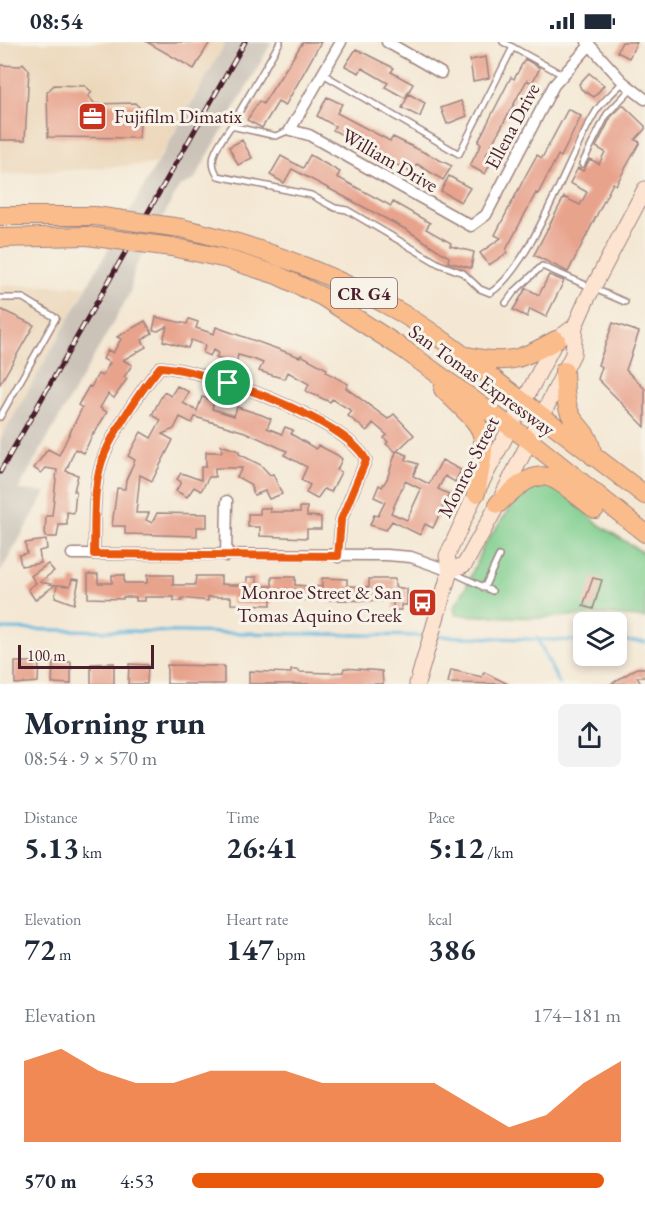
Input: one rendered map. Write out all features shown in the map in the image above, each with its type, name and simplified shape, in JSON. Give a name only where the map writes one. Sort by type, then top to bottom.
[{"type":"highway","name":"San Tomas Expressway","points":[[0,216],[95,216],[181,228],[273,253],[340,280],[392,307],[463,355],[645,495]]},
{"type":"highway","name":"San Tomas Expressway","points":[[0,238],[87,236],[171,247],[227,259],[277,275],[323,297],[402,348],[530,441],[645,533]]},
{"type":"highway","points":[[463,355],[509,362],[532,354],[556,340]]},
{"type":"highway","points":[[402,348],[480,426],[483,448],[476,493]]},
{"type":"highway","points":[[564,371],[568,406],[574,419],[588,434],[593,456]]},
{"type":"highway","points":[[498,504],[527,480],[548,476],[596,510],[645,533]]},
{"type":"main road","name":"Monroe Street","points":[[450,571],[465,564],[498,504],[573,354],[575,326],[645,189]]},
{"type":"main road","name":"Monroe Street","points":[[417,684],[450,571],[447,556],[476,493],[556,340],[575,326]]},
{"type":"street","points":[[290,130],[341,42]]},
{"type":"street","points":[[387,42],[441,73]]},
{"type":"street","points":[[588,44],[627,86],[645,99]]},
{"type":"street","name":"Ellena Drive","points":[[471,226],[486,215],[554,85],[588,44]]},
{"type":"street","name":"William Drive","points":[[290,130],[309,135],[471,226]]},
{"type":"street","points":[[94,554],[95,501],[105,454],[148,381],[160,367],[181,368],[275,399],[339,435],[362,452],[366,460],[341,520],[338,556]]},
{"type":"street","points":[[226,556],[227,501]]},
{"type":"street","points":[[72,554],[404,556],[434,563],[450,571]]},
{"type":"lane","points":[[280,42],[213,157],[212,168],[218,176],[311,195],[335,208],[347,210],[439,264],[463,273],[480,289],[490,293],[498,287],[526,251],[596,111],[627,86]]},
{"type":"lane","points":[[503,42],[563,75]]},
{"type":"lane","points":[[323,74],[459,154],[513,47]]},
{"type":"lane","points":[[582,165],[607,114],[627,86]]},
{"type":"lane","points":[[231,126],[276,136],[290,130]]},
{"type":"lane","points":[[506,303],[514,292],[542,266],[625,302]]},
{"type":"lane","points":[[0,298],[23,298],[56,318],[0,417]]},
{"type":"lane","points":[[484,588],[499,556]]},
{"type":"lane","points":[[450,571],[492,591]]},
{"type":"shaded area","points":[[0,42],[226,42],[155,164],[0,175]]},
{"type":"shaded area","points":[[226,42],[272,42],[194,180],[179,187],[134,270],[130,293],[18,490],[46,492],[0,573],[0,440]]},
{"type":"shaded area","points":[[0,285],[86,286],[0,440]]},
{"type":"green space","points":[[534,484],[555,486],[601,526],[645,554],[645,618],[627,616],[627,612],[573,612],[573,616],[540,618],[456,615],[454,608],[466,587],[484,545],[519,496]]},
{"type":"building","points":[[147,42],[210,42],[194,69]]},
{"type":"building","points":[[303,42],[321,42],[285,106],[278,102],[262,128],[247,120],[259,101],[263,104]]},
{"type":"building","points":[[622,42],[637,42],[629,58],[617,52]]},
{"type":"building","points":[[356,49],[394,68],[391,72],[413,84],[405,98],[385,87],[388,83],[362,68],[359,73],[345,66]]},
{"type":"building","points":[[486,57],[489,78],[473,81],[470,60]]},
{"type":"building","points":[[525,59],[540,68],[532,83],[527,80],[486,155],[493,159],[485,174],[470,166],[481,144],[478,142],[511,77],[514,79]]},
{"type":"building","points":[[23,63],[29,70],[25,140],[0,140],[0,65],[20,66]]},
{"type":"building","points":[[589,73],[604,85],[594,97],[581,89],[579,84]]},
{"type":"building","name":"Fujifilm Dimatix","points":[[54,85],[85,86],[92,92],[88,96],[95,104],[135,103],[141,109],[139,138],[48,137],[47,92]]},
{"type":"building","points":[[409,94],[425,103],[420,117],[402,108]]},
{"type":"building","points":[[327,97],[342,104],[337,113],[390,141],[393,137],[452,166],[443,180],[417,164],[412,173],[333,130],[335,126],[317,116]]},
{"type":"building","points":[[461,101],[467,116],[447,124],[441,108]]},
{"type":"building","points":[[623,105],[645,126],[645,129],[635,140],[640,142],[616,185],[613,183],[568,272],[534,255],[564,197],[580,205],[587,192],[570,183],[578,168],[583,171],[590,159],[599,164],[605,152],[596,147],[611,117]]},
{"type":"building","points":[[568,109],[581,116],[561,157],[558,155],[538,194],[536,193],[506,250],[507,253],[489,265],[480,253],[501,238],[495,235],[528,171],[537,155],[542,158]]},
{"type":"building","points":[[242,140],[252,158],[238,165],[229,147]]},
{"type":"building","points":[[310,155],[340,172],[337,177],[391,206],[393,202],[430,223],[426,229],[451,243],[450,246],[474,252],[471,268],[448,262],[449,257],[407,230],[292,169],[284,183],[270,175],[281,156],[303,168]]},
{"type":"building","points":[[449,176],[470,188],[461,202],[441,191]]},
{"type":"building","points":[[549,275],[564,281],[546,317],[530,309],[527,317],[513,310],[526,288],[539,295]]},
{"type":"building","points":[[0,309],[34,325],[0,384]]},
{"type":"building","points":[[156,317],[187,324],[189,319],[198,322],[196,328],[214,334],[216,327],[300,357],[301,355],[348,384],[346,388],[388,419],[394,414],[414,435],[397,451],[407,455],[406,460],[418,464],[413,476],[429,484],[442,460],[461,470],[455,482],[445,476],[438,489],[449,494],[433,528],[425,524],[420,535],[392,521],[386,530],[370,525],[374,515],[378,516],[385,502],[374,497],[379,485],[382,487],[387,479],[396,452],[386,444],[388,442],[384,438],[387,435],[373,423],[367,431],[348,416],[352,411],[332,399],[330,402],[306,391],[309,384],[288,372],[285,379],[259,371],[263,363],[253,359],[238,355],[236,364],[216,358],[218,353],[213,350],[210,356],[203,353],[205,345],[191,340],[188,348],[163,341],[167,326],[158,331],[153,330]],"holes":[[[405,481],[421,489],[407,520],[391,513]]]},
{"type":"building","points":[[145,321],[152,333],[142,340],[146,347],[123,360],[132,365],[124,377],[127,379],[114,398],[108,394],[100,408],[107,412],[93,433],[84,453],[75,449],[66,471],[78,475],[74,491],[76,491],[74,513],[67,512],[67,525],[59,525],[57,537],[45,537],[46,516],[52,516],[57,470],[46,468],[41,473],[34,468],[48,449],[59,455],[82,408],[78,405],[98,374],[102,376],[110,363],[103,359],[108,350],[113,353],[121,339],[117,337]]},
{"type":"building","points":[[613,323],[639,332],[626,370],[645,389],[645,427],[598,379],[602,367],[598,365]]},
{"type":"building","points":[[177,386],[189,392],[183,403],[197,411],[202,397],[214,401],[212,409],[234,416],[237,407],[271,419],[267,428],[282,434],[285,427],[293,430],[291,434],[316,449],[318,445],[337,455],[342,459],[337,470],[341,472],[331,492],[324,489],[317,499],[306,493],[310,485],[301,480],[307,467],[284,455],[287,451],[245,432],[195,417],[192,423],[180,417],[174,429],[162,434],[173,440],[152,481],[140,475],[136,513],[149,513],[146,520],[152,523],[157,513],[207,514],[207,527],[197,527],[197,536],[125,534],[125,526],[112,526],[117,488],[125,489],[126,480],[135,460],[128,456],[141,432],[151,438],[161,420],[152,415],[164,392],[171,396]]},
{"type":"building","points":[[221,445],[239,451],[239,454],[261,465],[270,475],[273,474],[282,494],[269,499],[265,491],[254,495],[250,484],[237,477],[242,468],[215,468],[215,477],[209,477],[201,491],[194,487],[187,497],[176,491],[181,482],[177,479],[181,473],[201,480],[201,467],[206,467],[206,452],[222,452]]},
{"type":"building","points":[[300,507],[307,507],[307,516],[321,517],[321,529],[307,529],[307,538],[260,536],[260,527],[248,527],[248,514],[260,514],[260,508],[270,508],[270,512],[300,512]]},
{"type":"building","points":[[46,540],[47,549],[39,551],[41,563],[21,566],[19,555],[27,553],[25,543]]},
{"type":"building","points":[[48,564],[54,571],[40,582],[55,585],[35,600],[28,589],[36,583],[31,576]]},
{"type":"building","points":[[88,574],[98,574],[98,583],[112,583],[112,575],[124,575],[124,583],[147,583],[147,575],[173,575],[173,585],[195,585],[196,576],[221,576],[221,584],[233,585],[247,585],[247,577],[257,577],[257,586],[272,586],[272,577],[295,577],[295,585],[322,587],[322,578],[347,579],[347,586],[369,587],[369,579],[395,579],[395,587],[407,589],[407,605],[401,605],[401,610],[393,610],[393,601],[271,599],[271,605],[231,604],[231,597],[208,597],[208,601],[182,598],[182,601],[174,601],[174,597],[145,597],[145,601],[136,601],[136,597],[88,598]]},
{"type":"building","points":[[593,578],[602,580],[593,609],[583,606]]},
{"type":"building","points":[[72,579],[79,580],[74,604],[55,597],[57,585],[70,586]]},
{"type":"building","points":[[15,662],[39,662],[38,682],[15,684]]},
{"type":"building","points":[[53,662],[71,662],[71,684],[52,683]]},
{"type":"building","points":[[114,663],[114,684],[91,684],[91,664]]},
{"type":"building","points":[[129,664],[148,665],[147,684],[128,684]]},
{"type":"building","points":[[167,665],[224,666],[224,684],[167,684]]},
{"type":"building","points":[[344,668],[382,671],[383,684],[249,684],[249,671],[291,673],[291,670],[299,670],[299,672],[329,673],[343,672]]},
{"type":"building","points":[[637,668],[645,668],[645,677],[637,677],[641,684],[611,684]]},
{"type":"building","points":[[451,670],[482,677],[484,672],[508,684],[448,683]]},
{"type":"waterway","points":[[0,629],[426,636]]},
{"type":"waterway","points":[[436,636],[573,641]]},
{"type":"waterway","points":[[537,638],[559,684]]},
{"type":"waterway","points":[[627,641],[645,642]]},
{"type":"railway","points":[[0,472],[245,42]]},
{"type":"place","name":"Fujifilm Dimatix","points":[[93,116]]},
{"type":"place","name":"Monroe Street & San Tomas Aquino Creek","points":[[423,603]]},
{"type":"route","points":[[160,367],[181,368],[228,383],[275,399],[339,435],[362,452],[366,460],[341,520],[338,556],[94,554],[95,501],[105,454],[148,381],[160,367]]}]
